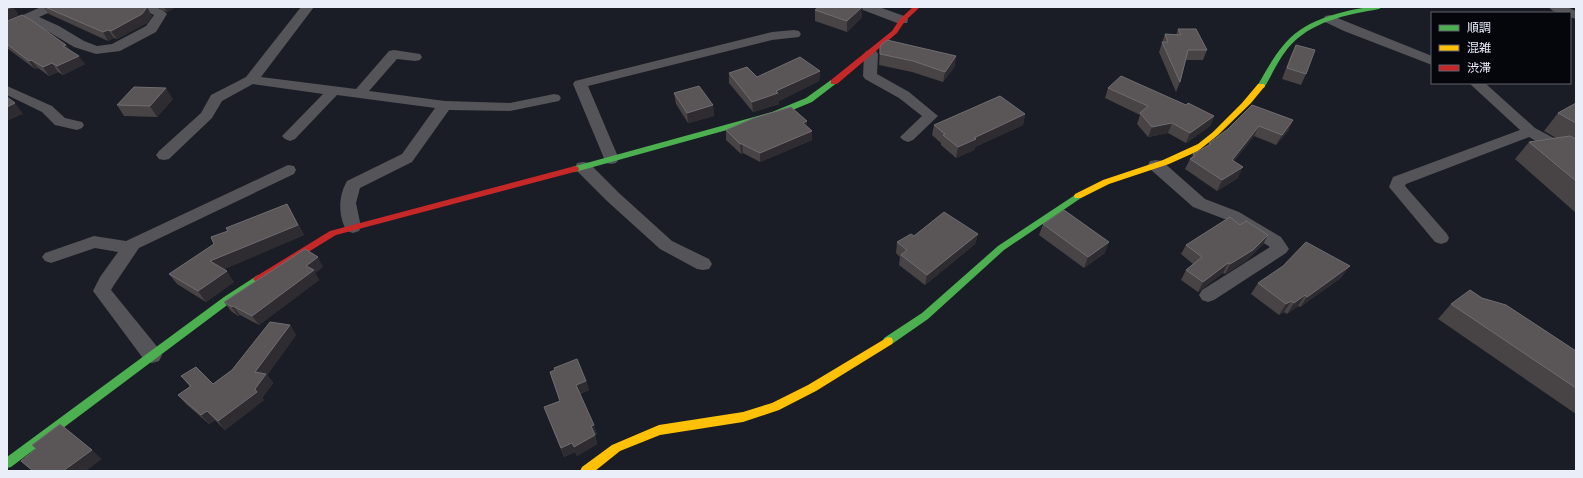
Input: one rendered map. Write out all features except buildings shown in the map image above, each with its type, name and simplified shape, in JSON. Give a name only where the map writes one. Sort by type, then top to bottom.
[{"type":"street","points":[[7,27],[32,13],[50,7]]},
{"type":"street","points":[[32,13],[54,29],[79,44],[96,50],[115,48],[151,29],[161,14],[147,7]]},
{"type":"street","points":[[164,155],[207,115],[216,98],[251,80],[308,7]]},
{"type":"street","points":[[867,7],[902,20]]},
{"type":"street","points":[[7,462],[227,300],[279,265],[333,233],[583,167],[775,114],[809,100],[871,54],[895,32],[902,20],[917,7]]},
{"type":"street","points":[[586,471],[616,448],[659,430],[743,417],[775,407],[812,388],[925,316],[1001,248],[1080,195],[1130,172],[1156,165],[1195,149],[1215,134],[1256,94],[1280,55],[1295,37],[1316,24],[1344,13],[1379,7]]},
{"type":"street","points":[[1555,7],[1568,12]]},
{"type":"street","points":[[1330,19],[1431,61]]},
{"type":"street","points":[[611,159],[580,84],[772,36],[794,34]]},
{"type":"street","points":[[359,94],[394,54],[415,57]]},
{"type":"street","points":[[871,54],[870,76],[904,95],[931,116],[908,136]]},
{"type":"street","points":[[251,80],[445,106],[510,108],[554,98]]},
{"type":"street","points":[[1477,84],[1530,131],[1576,157]]},
{"type":"street","points":[[7,90],[47,109],[60,122],[77,125]]},
{"type":"street","points":[[290,136],[334,90]]},
{"type":"street","points":[[353,227],[348,203],[354,185],[407,158],[445,106]]},
{"type":"street","points":[[1441,238],[1397,187],[1399,181],[1530,131]]},
{"type":"street","points":[[1156,165],[1199,203],[1233,216],[1275,241],[1280,249],[1208,294]]},
{"type":"street","points":[[583,167],[613,197],[666,245],[703,264]]},
{"type":"street","points":[[152,355],[102,290],[130,248],[133,244],[267,173],[288,170]]},
{"type":"street","points":[[51,257],[94,242],[130,248]]},
{"type":"traffic: fast","points":[[1261,86],[1276,60],[1285,48],[1304,30],[1334,16],[1379,7]]},
{"type":"traffic: fast","points":[[575,169],[775,114],[809,100],[834,82]]},
{"type":"traffic: fast","points":[[888,341],[925,316],[1001,248],[1078,196]]},
{"type":"traffic: fast","points":[[7,463],[227,300],[258,279]]},
{"type":"traffic: slow","points":[[1078,196],[1106,182],[1166,162],[1200,146],[1216,134],[1245,105],[1261,86]]},
{"type":"traffic: slow","points":[[586,471],[616,448],[659,430],[743,417],[775,407],[812,388],[888,341]]},
{"type":"traffic: jam","points":[[834,82],[895,32],[902,20],[917,7]]},
{"type":"traffic: jam","points":[[258,279],[333,233],[575,169]]}]
